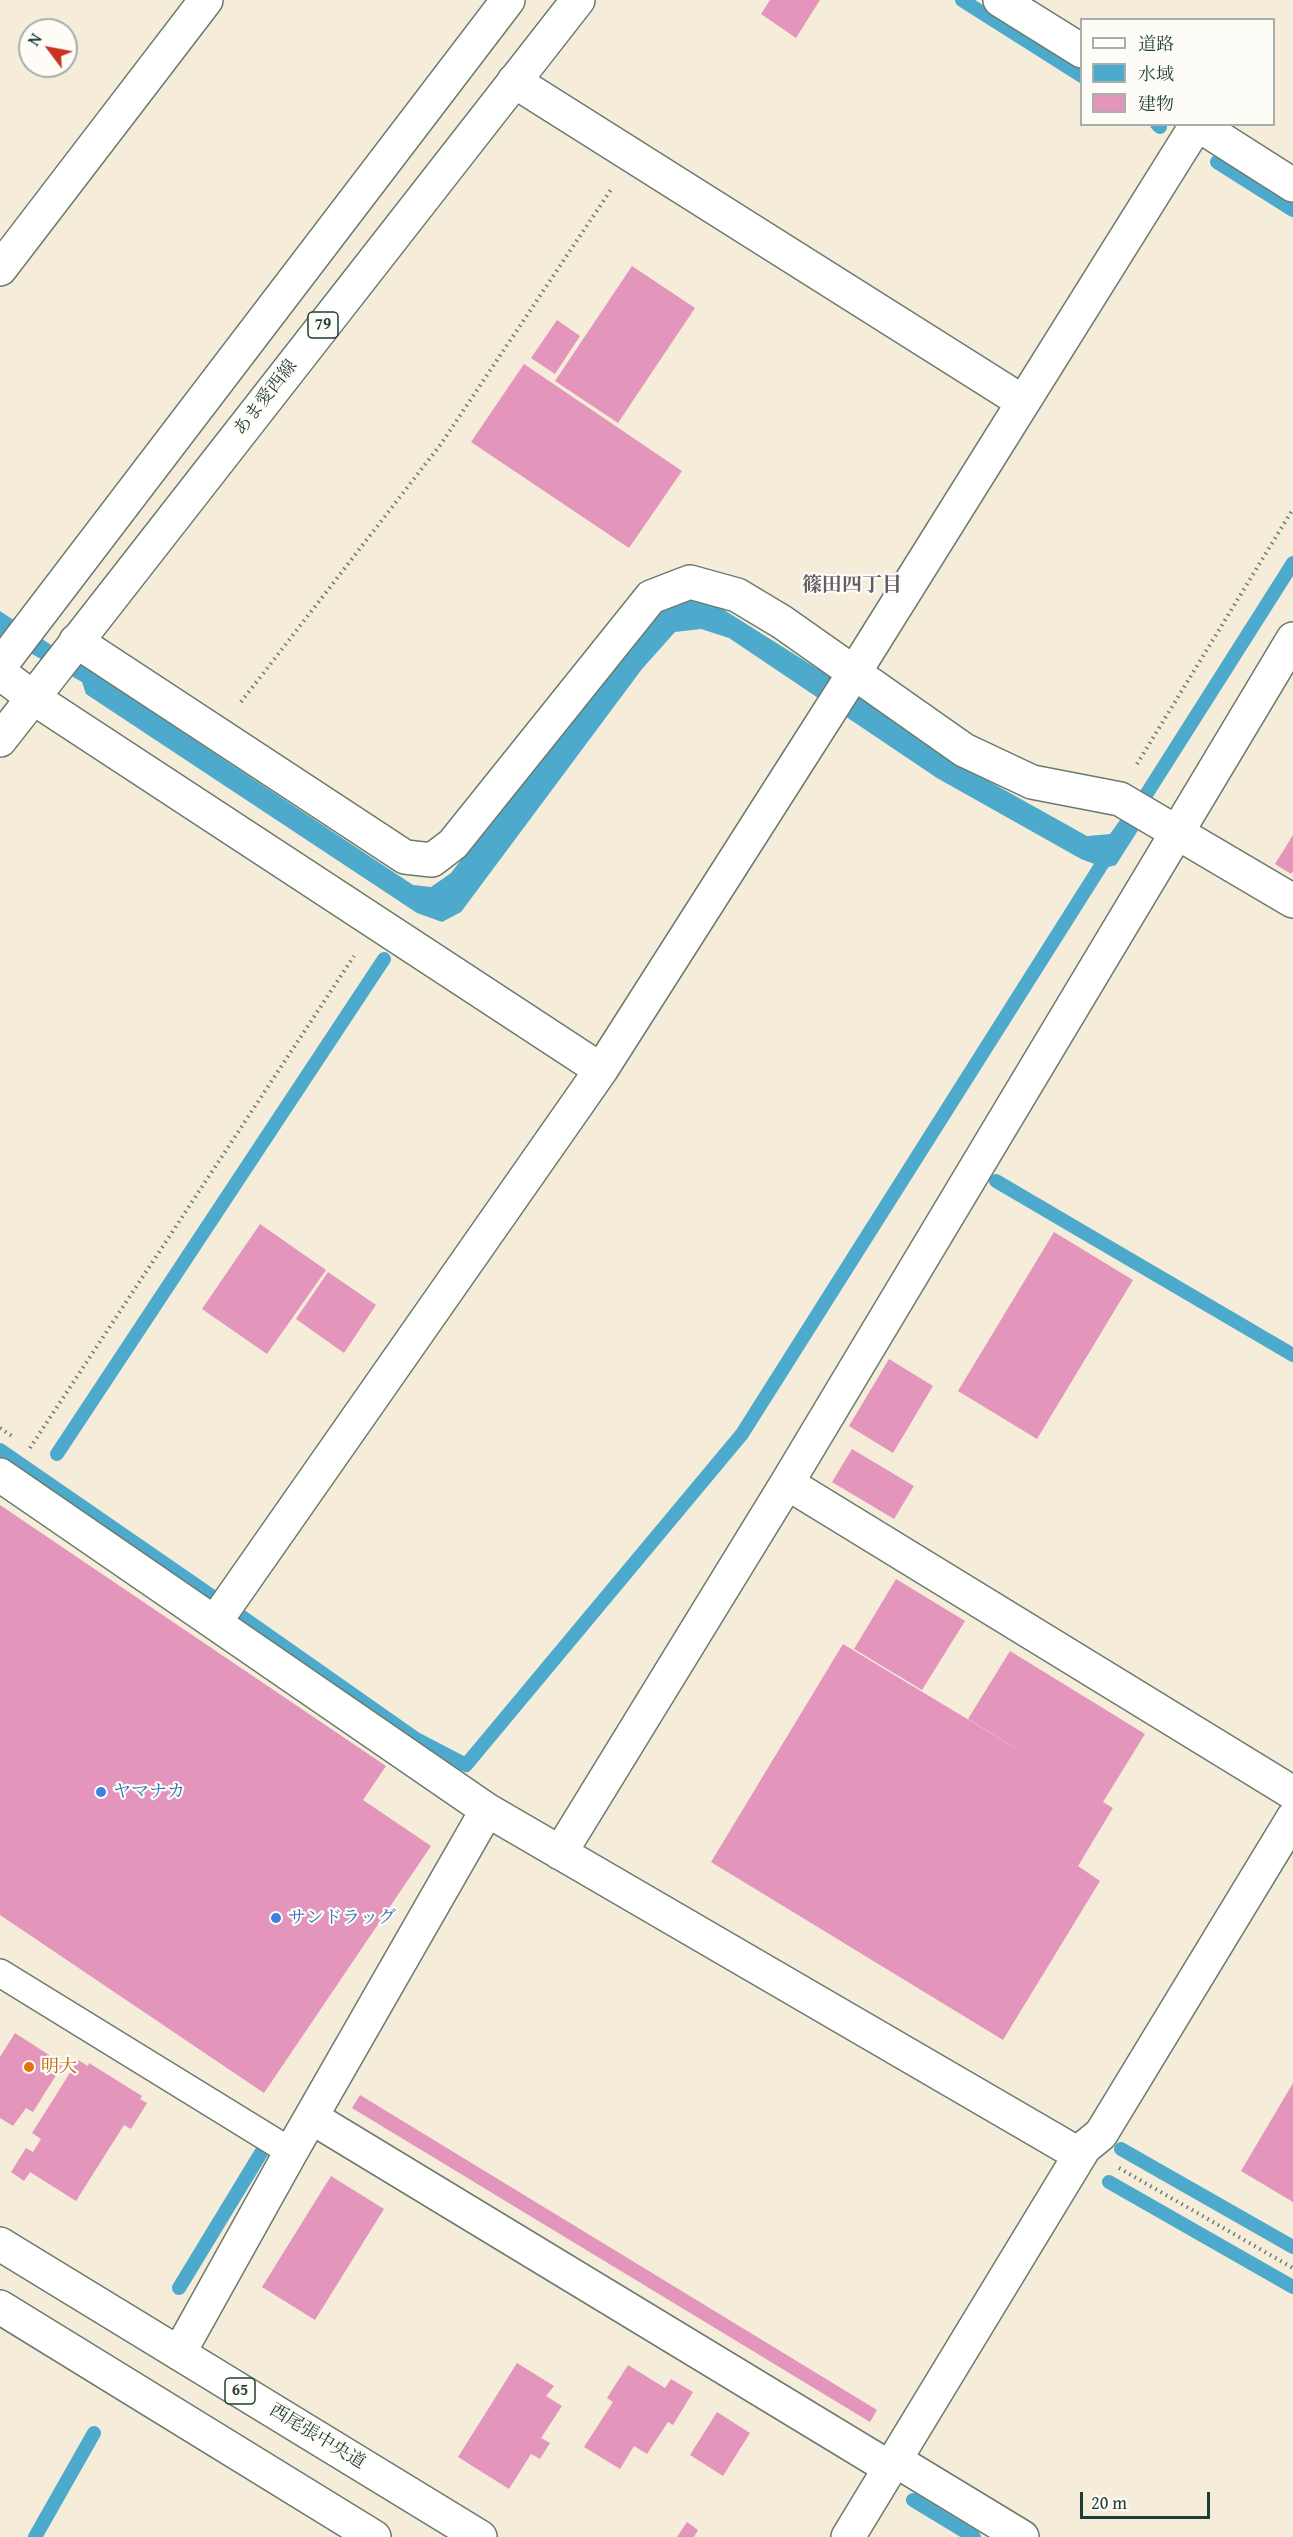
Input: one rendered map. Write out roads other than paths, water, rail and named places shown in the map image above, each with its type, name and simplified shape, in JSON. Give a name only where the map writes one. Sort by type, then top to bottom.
[{"type":"street","points":[[0,269],[206,0]]},
{"type":"street","points":[[0,666],[508,0]]},
{"type":"street","name":"あま愛西線","points":[[0,740],[578,0]]},
{"type":"street","points":[[1000,0],[1080,50]]},
{"type":"street","points":[[514,81],[1023,402]]},
{"type":"street","points":[[214,1623],[601,1070],[1196,126]]},
{"type":"street","points":[[1200,126],[1293,185]]},
{"type":"street","points":[[72,645],[217,734],[405,857],[432,860],[453,844],[651,597],[690,582],[737,595],[850,678],[974,754],[1032,782],[1120,799],[1293,901]]},
{"type":"street","points":[[560,1852],[787,1483],[1168,826],[1293,639]]},
{"type":"street","points":[[0,673],[32,697],[601,1070]]},
{"type":"street","points":[[0,1475],[487,1810],[1082,2152]]},
{"type":"street","points":[[787,1483],[1293,1793]]},
{"type":"street","points":[[179,2354],[291,2152],[487,1810]]},
{"type":"street","points":[[848,2537],[1082,2152],[1101,2134],[1293,1818]]},
{"type":"street","points":[[311,2117],[893,2464],[1022,2537]]},
{"type":"street","name":"西尾張中央道","points":[[0,2244],[480,2537]]},
{"type":"street","points":[[0,2307],[374,2537]]},
{"type":"lane","points":[[0,1973],[291,2152]]},
{"type":"water","points":[[694,600],[721,608],[859,695],[958,764],[1087,836],[1110,834],[1125,813],[1142,824],[1116,865],[1105,868],[1081,859],[937,778],[729,638],[701,629],[675,632],[642,669],[461,912],[442,922],[417,913],[86,694],[82,682],[0,636],[0,611],[413,885],[431,887],[451,873],[641,624],[664,604]]},
{"type":"waterway","points":[[962,0],[1080,75]]},
{"type":"waterway","points":[[1217,162],[1293,210]]},
{"type":"waterway","points":[[1137,809],[1293,563]]},
{"type":"waterway","points":[[235,1612],[416,1739],[466,1765],[742,1434],[1109,853]]},
{"type":"waterway","points":[[57,1454],[384,959]]},
{"type":"waterway","points":[[996,1181],[1293,1355]]},
{"type":"waterway","points":[[0,1450],[216,1599]]},
{"type":"waterway","points":[[1121,2149],[1293,2247]]},
{"type":"waterway","points":[[179,2288],[261,2153]]},
{"type":"waterway","points":[[1109,2182],[1293,2287]]},
{"type":"waterway","points":[[35,2537],[94,2433]]},
{"type":"waterway","points":[[913,2500],[974,2537]]},
{"type":"place","name":"ヤマナカ","points":[[101,1792]]},
{"type":"place","name":"サンドラッグ","points":[[276,1918]]},
{"type":"place","name":"明大","points":[[29,2067]]},
{"type":"district","name":"篠田四丁目","points":[[852,586]]}]
